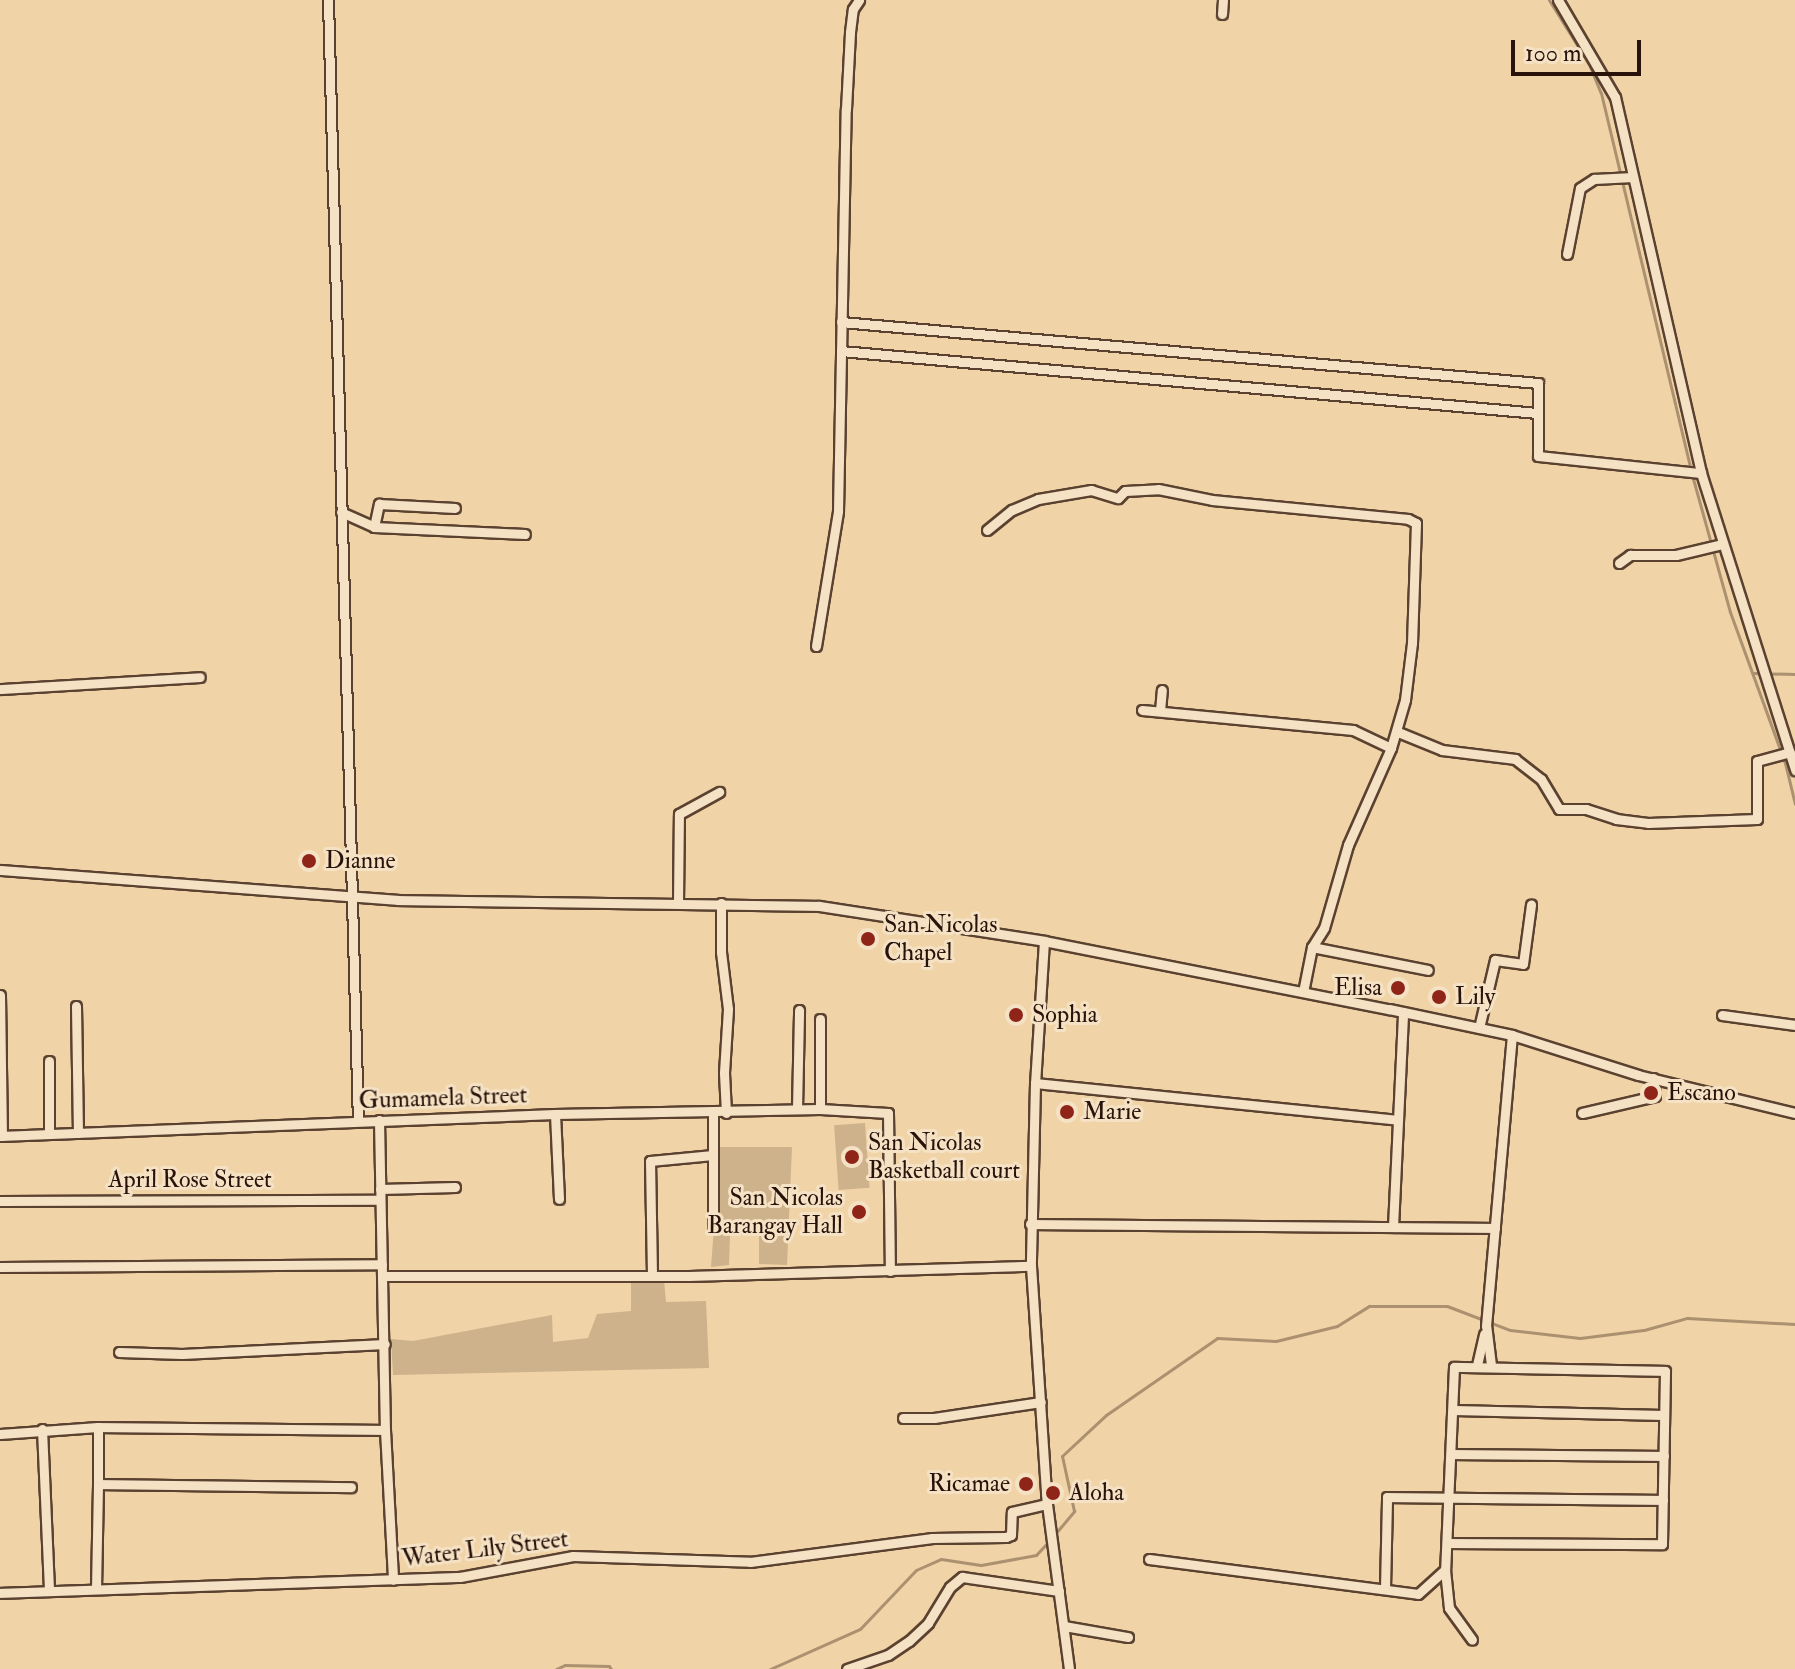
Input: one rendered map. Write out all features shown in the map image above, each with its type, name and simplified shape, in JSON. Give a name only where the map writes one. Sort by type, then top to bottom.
[{"type":"street","points":[[328,0],[358,1120]]},
{"type":"street","points":[[816,646],[838,511],[846,93],[853,9],[859,0]]},
{"type":"street","points":[[1222,14],[1223,0]]},
{"type":"street","points":[[1558,0],[1615,97],[1701,473],[1795,770]]},
{"type":"street","points":[[1567,254],[1580,188],[1594,179],[1633,177]]},
{"type":"street","points":[[841,322],[1538,383],[1538,456],[1701,473]]},
{"type":"street","points":[[841,351],[1537,413]]},
{"type":"street","points":[[987,530],[1012,510],[1038,499],[1091,490],[1118,498],[1125,491],[1158,489],[1212,500],[1414,521],[1417,530],[1412,643],[1398,732],[1348,845],[1324,928],[1312,947],[1303,992]]},
{"type":"street","points":[[374,527],[379,504],[455,508]]},
{"type":"street","points":[[341,512],[374,527],[525,534]]},
{"type":"street","points":[[1619,563],[1630,555],[1676,555],[1722,544]]},
{"type":"street","points":[[0,689],[200,677]]},
{"type":"street","points":[[1160,711],[1162,690]]},
{"type":"street","points":[[1142,710],[1353,730],[1391,748]]},
{"type":"street","points":[[1398,732],[1442,750],[1515,759],[1541,779],[1559,809],[1586,809],[1616,819],[1648,823],[1757,819],[1757,761],[1790,752]]},
{"type":"street","points":[[678,903],[679,814],[719,792]]},
{"type":"street","points":[[0,870],[352,898],[819,906],[1044,941],[1479,1028],[1653,1078],[1795,1113]]},
{"type":"street","points":[[721,903],[721,952],[728,1009],[724,1073],[726,1113]]},
{"type":"street","points":[[1479,1028],[1495,960],[1523,964],[1531,905]]},
{"type":"street","points":[[1044,941],[1035,1083],[1031,1266],[1050,1537],[1069,1669]]},
{"type":"street","points":[[1312,947],[1428,970]]},
{"type":"street","points":[[0,995],[1,1136]]},
{"type":"street","points":[[76,1006],[78,1133]]},
{"type":"street","points":[[797,1109],[799,1010]]},
{"type":"street","points":[[1393,1227],[1403,1012]]},
{"type":"street","points":[[1722,1015],[1795,1025]]},
{"type":"street","points":[[820,1019],[820,1109]]},
{"type":"street","points":[[1477,1365],[1486,1326],[1512,1035]]},
{"type":"street","points":[[49,1061],[49,1134]]},
{"type":"street","points":[[1582,1113],[1655,1096],[1653,1078]]},
{"type":"street","points":[[1035,1083],[1398,1120]]},
{"type":"street","name":"Gumamela Street","points":[[1,1136],[555,1114],[726,1113],[797,1109],[888,1113],[890,1271]]},
{"type":"street","points":[[713,1113],[713,1228]]},
{"type":"street","points":[[555,1114],[559,1199]]},
{"type":"street","points":[[379,1120],[385,1430],[393,1580]]},
{"type":"street","points":[[652,1275],[650,1161],[713,1155]]},
{"type":"street","name":"April Rose Street","points":[[0,1201],[380,1194],[455,1187]]},
{"type":"street","points":[[1030,1224],[1495,1228]]},
{"type":"street","points":[[0,1267],[382,1264]]},
{"type":"street","points":[[383,1276],[652,1275],[1031,1266]]},
{"type":"street","points":[[1486,1326],[1491,1365]]},
{"type":"street","points":[[119,1352],[182,1354],[385,1344]]},
{"type":"street","points":[[1449,1543],[1662,1544],[1665,1371],[1491,1365],[1454,1367],[1449,1543],[1445,1570],[1449,1608],[1472,1640]]},
{"type":"street","points":[[903,1418],[934,1418],[1041,1402]]},
{"type":"street","points":[[1454,1410],[1663,1415]]},
{"type":"street","points":[[0,1434],[98,1427],[385,1430]]},
{"type":"street","points":[[96,1589],[98,1427]]},
{"type":"street","points":[[42,1429],[49,1589]]},
{"type":"street","points":[[1452,1454],[1664,1456]]},
{"type":"street","points":[[98,1484],[351,1487]]},
{"type":"street","points":[[1385,1588],[1387,1497],[1663,1500]]},
{"type":"street","name":"Water Lily Street","points":[[0,1593],[460,1577],[561,1557],[750,1562],[932,1538],[1006,1537],[1011,1535],[1012,1512],[1047,1504]]},
{"type":"street","points":[[1149,1559],[1418,1594],[1445,1570]]},
{"type":"street","points":[[847,1669],[888,1655],[909,1641],[928,1623],[950,1587],[962,1577],[1059,1591]]},
{"type":"street","points":[[1064,1626],[1128,1637]]},
{"type":"shaded area","name":"San Nicolas Basketball court","points":[[865,1123],[870,1188],[839,1190],[834,1125]]},
{"type":"shaded area","points":[[720,1147],[792,1147],[787,1265],[759,1264],[759,1236],[730,1235],[729,1265],[711,1267]]},
{"type":"shaded area","points":[[631,1280],[664,1280],[666,1302],[706,1301],[709,1368],[393,1375],[391,1339],[413,1341],[552,1315],[553,1342],[588,1338],[597,1314],[631,1311]]},
{"type":"waterway","points":[[1549,0],[1589,64],[1601,93],[1690,468]]},
{"type":"waterway","points":[[1692,475],[1730,612],[1785,763],[1795,804]]},
{"type":"waterway","points":[[1753,673],[1795,674]]},
{"type":"waterway","points":[[1055,1534],[1074,1511],[1062,1456],[1106,1415],[1217,1338],[1276,1341],[1337,1326],[1369,1306],[1447,1306],[1510,1330],[1580,1338],[1644,1330],[1687,1318],[1795,1324]]},
{"type":"waterway","points":[[770,1669],[860,1629],[916,1570],[941,1559],[981,1565],[1036,1555],[1050,1540]]},
{"type":"waterway","points":[[556,1669],[565,1665],[609,1666],[611,1669]]},
{"type":"place","name":"Dianne","points":[[309,861]]},
{"type":"place","name":"San Nicolas Chapel","points":[[868,939]]},
{"type":"place","name":"Elisa","points":[[1398,988]]},
{"type":"place","name":"Lily","points":[[1439,997]]},
{"type":"place","name":"Sophia","points":[[1016,1015]]},
{"type":"place","name":"Escano","points":[[1651,1093]]},
{"type":"place","name":"Marie","points":[[1067,1112]]},
{"type":"place","name":"San Nicolas Basketball court","points":[[852,1157]]},
{"type":"place","name":"San Nicolas Barangay Hall","points":[[859,1212]]},
{"type":"place","name":"Ricamae","points":[[1026,1484]]},
{"type":"place","name":"Aloha","points":[[1053,1493]]}]
